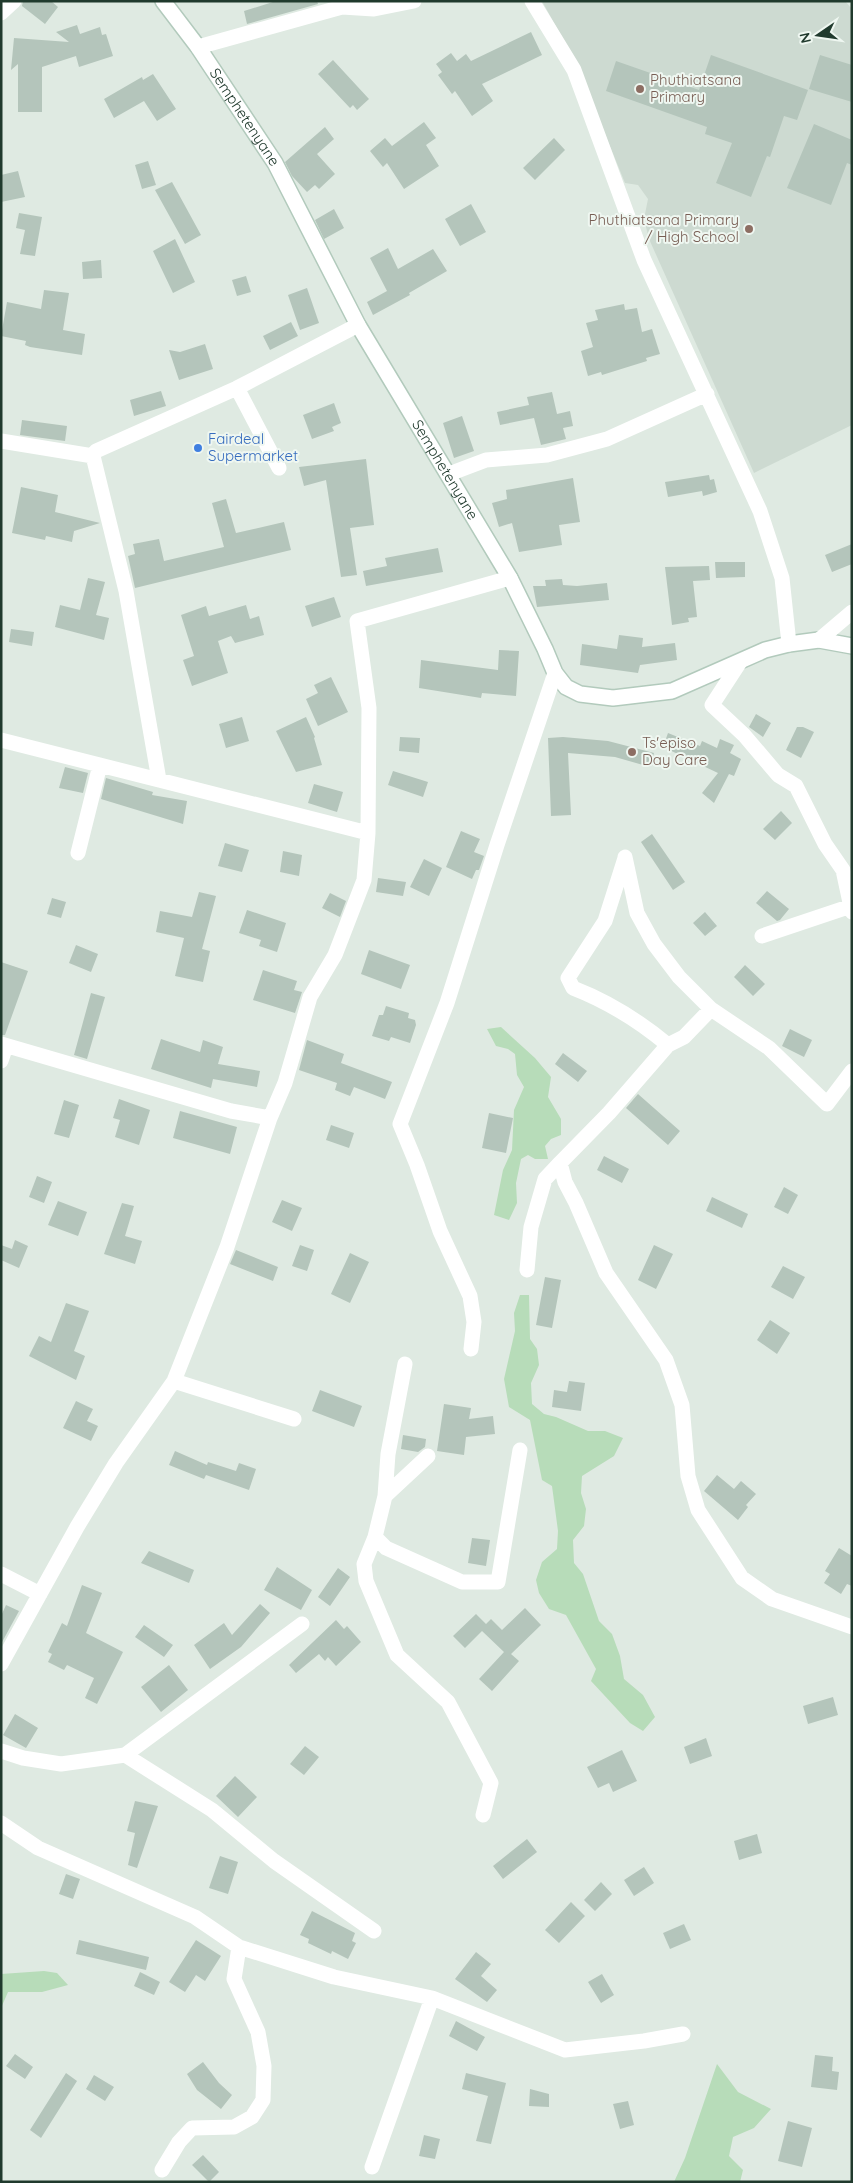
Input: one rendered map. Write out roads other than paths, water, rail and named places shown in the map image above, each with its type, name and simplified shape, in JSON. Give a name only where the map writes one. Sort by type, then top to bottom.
[{"type":"street","points":[[1,13],[14,1]]},
{"type":"street","name":"Semphetenyane","points":[[163,1],[198,47],[275,163],[358,325],[510,578],[546,648],[555,673],[566,687],[580,694],[629,697],[672,691],[765,650],[789,644],[819,640],[852,646]]},
{"type":"street","points":[[198,47],[340,4],[374,9],[414,1]]},
{"type":"street","points":[[532,1],[574,70],[644,260],[760,511],[782,578],[789,644]]},
{"type":"street","points":[[158,780],[126,592],[94,456],[96,451],[237,388],[358,325]]},
{"type":"street","points":[[237,388],[279,468]]},
{"type":"street","points":[[449,474],[486,460],[547,455],[607,439],[707,394]]},
{"type":"street","points":[[1,441],[94,456]]},
{"type":"street","points":[[1,1664],[116,1463],[174,1381],[227,1247],[270,1118],[285,1083],[310,997],[335,955],[364,880],[368,833],[369,708],[358,621],[510,578]]},
{"type":"street","points":[[819,640],[852,612]]},
{"type":"street","points":[[740,662],[712,704],[744,735],[778,775],[796,786],[825,844],[843,870],[851,909],[762,936]]},
{"type":"street","points":[[472,1349],[474,1322],[470,1296],[440,1230],[418,1165],[400,1124],[447,1003],[497,845],[555,673]]},
{"type":"street","points":[[1,740],[368,833]]},
{"type":"street","points":[[78,853],[100,765]]},
{"type":"street","points":[[668,1044],[641,1022],[605,1001],[573,988],[568,978],[605,920],[625,857],[637,913],[654,944],[679,977],[711,1009],[768,1048],[827,1104],[852,1071]]},
{"type":"street","points":[[527,1270],[531,1227],[545,1179],[609,1113],[668,1044],[684,1037],[711,1009]]},
{"type":"street","points":[[1,1061],[4,1045],[231,1111],[270,1118]]},
{"type":"street","points":[[560,1163],[565,1182],[606,1273],[666,1360],[682,1405],[688,1476],[698,1510],[742,1578],[772,1600],[852,1627]]},
{"type":"street","points":[[406,1364],[388,1454],[385,1496],[375,1537],[364,1564],[366,1581],[397,1654],[448,1702],[491,1782],[483,1815]]},
{"type":"street","points":[[174,1381],[294,1419]]},
{"type":"street","points":[[375,1537],[386,1548],[462,1582],[498,1582],[520,1450]]},
{"type":"street","points":[[385,1496],[428,1456]]},
{"type":"street","points":[[1,1574],[40,1594]]},
{"type":"street","points":[[1,1751],[23,1758],[61,1764],[125,1755],[302,1624]]},
{"type":"street","points":[[125,1755],[212,1810],[274,1861],[374,1931]]},
{"type":"street","points":[[1,1823],[38,1848],[194,1917],[239,1947],[334,1977],[432,1998],[565,2050],[644,2042],[683,2034]]},
{"type":"street","points":[[162,2170],[179,2142],[192,2128],[234,2127],[252,2117],[263,2100],[264,2066],[258,2032],[234,1979],[239,1947]]},
{"type":"street","points":[[372,2167],[432,1998]]},
{"type":"place","name":"Phuthiatsana Primary","points":[[640,89]]},
{"type":"place","name":"Phuthiatsana Primary / High School","points":[[749,229]]},
{"type":"place","name":"Fairdeal Supermarket","points":[[198,448]]},
{"type":"place","name":"Ts'episo Day Care","points":[[632,752]]}]
